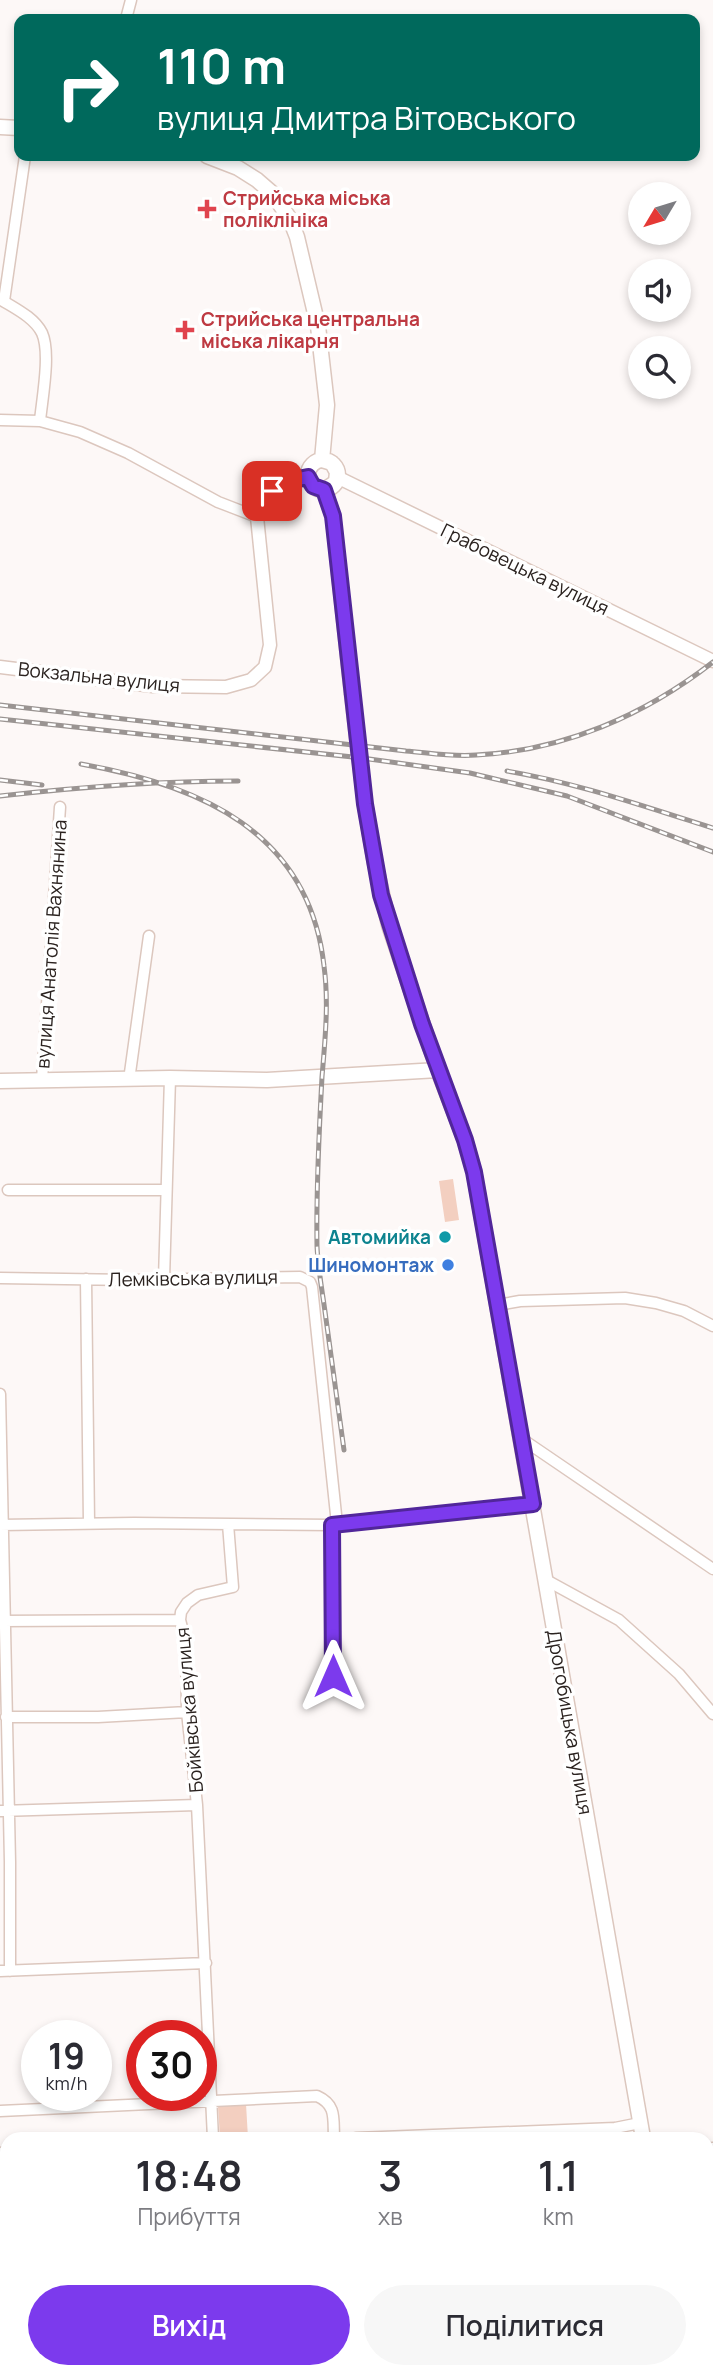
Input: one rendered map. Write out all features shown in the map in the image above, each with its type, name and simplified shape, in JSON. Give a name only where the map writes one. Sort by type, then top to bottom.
[{"type":"main road","points":[[220,161],[238,168],[272,193],[290,219],[297,237],[318,326],[327,405],[322,460]]},
{"type":"main road","points":[[322,460],[332,463],[337,477],[333,486],[324,490],[313,486],[308,472],[313,463],[322,460]]},
{"type":"main road","name":"Дрогобицька вулиця","points":[[324,490],[333,516],[365,804],[384,905],[474,1172],[642,2132]]},
{"type":"main road","points":[[0,1081],[170,1078],[267,1080],[438,1070]]},
{"type":"street","points":[[24,161],[2,300],[32,320],[42,334],[46,350],[40,421]]},
{"type":"street","points":[[0,420],[40,421],[61,425],[128,453],[218,502],[257,517],[262,502],[272,491],[289,481],[308,477]]},
{"type":"street","name":"Грабовецька вулиця","points":[[337,477],[713,661]]},
{"type":"street","name":"Вокзальна вулиця","points":[[0,667],[153,687],[226,687],[251,680],[265,667],[270,645],[257,517]]},
{"type":"street","name":"вулиця Анатолія Вахнянина","points":[[42,1080],[60,807]]},
{"type":"street","points":[[129,1080],[149,936]]},
{"type":"street","points":[[164,1279],[170,1078]]},
{"type":"street","points":[[8,1190],[166,1190]]},
{"type":"street","name":"Лемківська вулиця","points":[[0,1278],[300,1277],[310,1282],[334,1524]]},
{"type":"street","name":"Лемківська вулиця","points":[[86,1279],[89,1523]]},
{"type":"street","points":[[498,1305],[520,1301],[625,1298],[684,1311],[713,1326]]},
{"type":"street","points":[[0,1394],[6,1717],[4,1811],[10,1862],[5,1971],[206,1963]]},
{"type":"street","points":[[522,1439],[713,1569]]},
{"type":"street","points":[[1,1525],[334,1524],[533,1504]]},
{"type":"street","name":"Бойківська вулиця","points":[[208,2020],[197,1805],[187,1712],[186,1643],[180,1620],[181,1612],[187,1603],[198,1595],[233,1587],[228,1524]]},
{"type":"street","points":[[333,1676],[334,1524]]},
{"type":"street","points":[[546,1580],[619,1620],[679,1674],[713,1714]]},
{"type":"street","points":[[3,1620],[180,1620]]},
{"type":"street","points":[[6,1717],[98,1717],[187,1712]]},
{"type":"street","points":[[4,1811],[197,1805]]},
{"type":"street","points":[[217,2100],[317,2096],[328,2101],[332,2109],[334,2132]]},
{"type":"street","points":[[0,2111],[126,2104]]},
{"type":"street","name":"Бойківська вулиця","points":[[212,2111],[213,2132]]},
{"type":"street","points":[[511,2132],[615,2128],[640,2123]]},
{"type":"shaded area","points":[[453,1179],[459,1220],[445,1222],[439,1181]]},
{"type":"shaded area","points":[[246,2104],[248,2132],[220,2132],[218,2106]]},
{"type":"railway","points":[[0,705],[406,751],[476,755],[540,746],[602,727],[660,698],[713,662]]},
{"type":"railway","points":[[0,719],[362,758],[470,773],[567,796],[713,852]]},
{"type":"railway","points":[[81,764],[167,785],[206,802],[241,822],[272,848],[296,880],[314,919],[324,966],[326,1008],[318,1161],[317,1246],[344,1450]]},
{"type":"railway","points":[[507,771],[585,789],[713,828]]},
{"type":"railway","points":[[0,780],[42,785]]},
{"type":"railway","points":[[0,796],[119,785],[238,781]]},
{"type":"place","name":"Стрийська міська поліклініка","points":[[207,209]]},
{"type":"place","name":"Стрийська центральна міська лікарня","points":[[185,330]]},
{"type":"place","name":"Автомийка","points":[[445,1237]]},
{"type":"place","name":"Шиномонтаж","points":[[448,1265]]},
{"type":"route","points":[[272,491],[289,481],[308,477],[313,486],[324,490],[333,516],[365,804],[381,895],[422,1024],[465,1140],[474,1172],[533,1504],[332,1525],[333,1676]]}]
